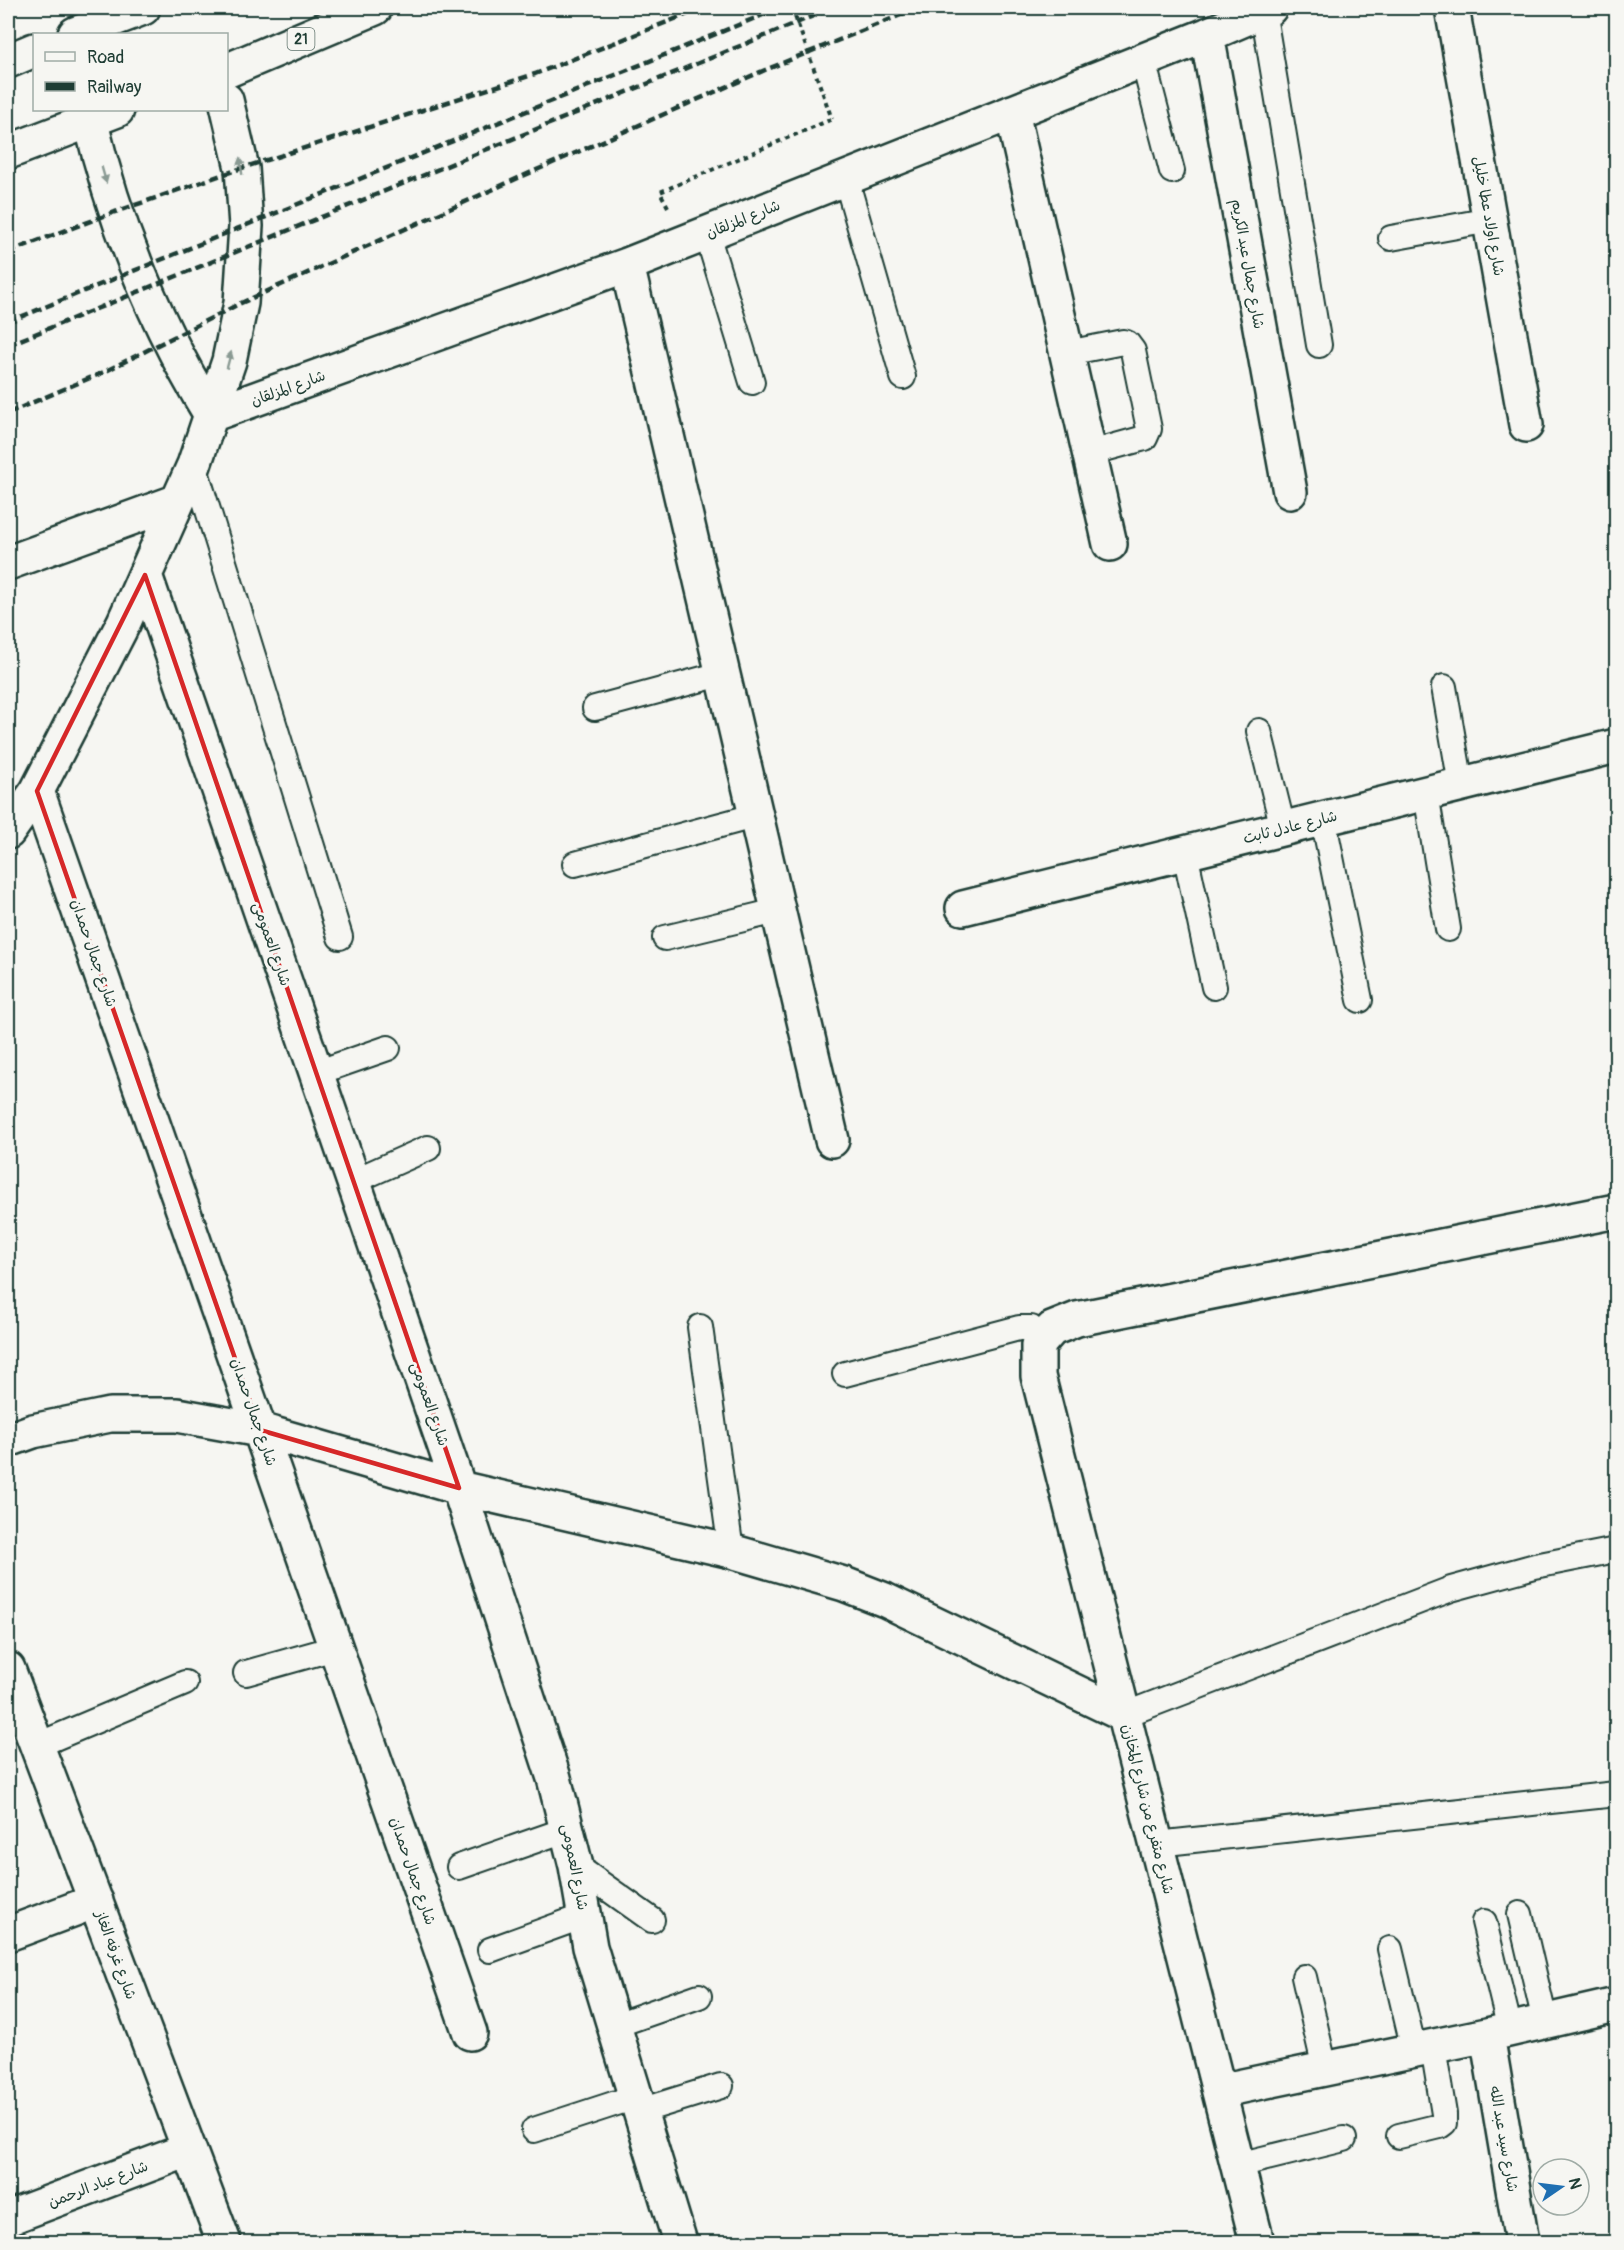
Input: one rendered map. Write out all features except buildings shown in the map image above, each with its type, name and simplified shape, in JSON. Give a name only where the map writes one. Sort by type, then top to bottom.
[{"type":"main road","points":[[78,33],[143,8]]},
{"type":"main road","name":"21","points":[[228,70],[375,8]]},
{"type":"main road","name":"شارع اولاد عطا خليل","points":[[1452,8],[1526,425]]},
{"type":"main road","name":"شارع المزلقان","points":[[211,415],[627,265],[1207,35],[1266,9]]},
{"type":"main road","name":"شارع جمال عبد الكريم","points":[[1207,35],[1290,492]]},
{"type":"main road","points":[[8,61],[33,50]]},
{"type":"main road","points":[[8,832],[37,791],[124,622],[194,465],[229,361],[241,303],[246,247],[242,168],[228,108]]},
{"type":"main road","points":[[1012,112],[1110,544]]},
{"type":"main road","points":[[8,152],[104,114],[112,200],[136,270],[168,341],[211,415]]},
{"type":"main road","points":[[627,265],[754,816],[832,1140]]},
{"type":"main road","points":[[8,563],[178,501]]},
{"type":"main road","name":"شارع العمومى","points":[[145,575],[459,1488],[554,1778],[576,1866],[590,1947],[680,2242]]},
{"type":"main road","name":"شارع عادل ثابت","points":[[963,908],[1617,746]]},
{"type":"main road","name":"شارع جمال حمدان","points":[[37,791],[470,2033]]},
{"type":"main road","points":[[1038,1360],[1052,1329],[1077,1319],[1617,1210]]},
{"type":"main road","name":"شارع متفرع من شارع المخازن","points":[[1038,1360],[1124,1714],[1257,2242]]},
{"type":"main road","points":[[8,1440],[33,1431],[110,1415],[177,1415],[260,1430],[459,1488],[731,1551],[844,1584],[885,1600],[1124,1714]]},
{"type":"main road","name":"شارع غرفه الغاز","points":[[8,1669],[224,2242]]},
{"type":"main road","points":[[8,1934],[96,1901]]},
{"type":"main road","points":[[1219,2091],[1498,2033],[1617,2005]]},
{"type":"main road","name":"شارع سيد عبد الله","points":[[1498,2033],[1522,2242]]},
{"type":"main road","name":"شارع عباد الرحمن","points":[[8,2218],[188,2150]]},
{"type":"lane","points":[[1266,9],[1319,345]]},
{"type":"lane","points":[[1143,60],[1172,171]]},
{"type":"lane","points":[[846,179],[903,377]]},
{"type":"lane","points":[[1391,238],[1490,220]]},
{"type":"lane","points":[[706,234],[752,382]]},
{"type":"lane","points":[[1067,353],[1123,342],[1127,343],[1133,351],[1149,429],[1148,434],[1141,439],[1090,453]]},
{"type":"lane","points":[[194,465],[340,937]]},
{"type":"lane","points":[[595,708],[721,674]]},
{"type":"lane","points":[[1444,687],[1461,785]]},
{"type":"lane","points":[[1259,730],[1283,828]]},
{"type":"lane","points":[[1426,793],[1448,929]]},
{"type":"lane","points":[[575,864],[754,816]]},
{"type":"lane","points":[[1323,818],[1360,1000]]},
{"type":"lane","points":[[1185,853],[1214,987]]},
{"type":"lane","points":[[665,938],[777,911]]},
{"type":"lane","points":[[316,1073],[388,1048]]},
{"type":"lane","points":[[354,1181],[428,1148]]},
{"type":"lane","points":[[700,1327],[731,1551]]},
{"type":"lane","points":[[845,1374],[1025,1327],[1031,1328],[1035,1334],[1038,1360]]},
{"type":"lane","points":[[1124,1714],[1451,1589],[1535,1566],[1617,1550]]},
{"type":"lane","points":[[246,1673],[335,1648]]},
{"type":"lane","points":[[38,1745],[185,1683]]},
{"type":"lane","points":[[1157,1844],[1617,1794]]},
{"type":"lane","points":[[459,1867],[568,1829]]},
{"type":"lane","points":[[576,1866],[652,1920]]},
{"type":"lane","points":[[1520,1914],[1545,2021]]},
{"type":"lane","points":[[490,1950],[584,1916]]},
{"type":"lane","points":[[1484,1922],[1498,2033]]},
{"type":"lane","points":[[1390,1949],[1444,2114],[1444,2122],[1440,2126],[1399,2136]]},
{"type":"lane","points":[[1304,1977],[1325,2069]]},
{"type":"lane","points":[[613,2026],[699,1996]]},
{"type":"lane","points":[[534,2130],[721,2086]]},
{"type":"lane","points":[[1238,2165],[1344,2139]]},
{"type":"path","points":[[660,192],[832,119],[792,8]]},
{"type":"highlighted area","points":[[145,575],[459,1488],[260,1430],[37,791]]},
{"type":"railway","points":[[8,252],[242,168],[535,74],[703,8]]},
{"type":"railway","points":[[8,322],[780,8]]},
{"type":"railway","points":[[8,345],[833,8]]},
{"type":"railway","points":[[8,413],[104,372],[241,303],[516,179],[765,70],[918,8]]}]
